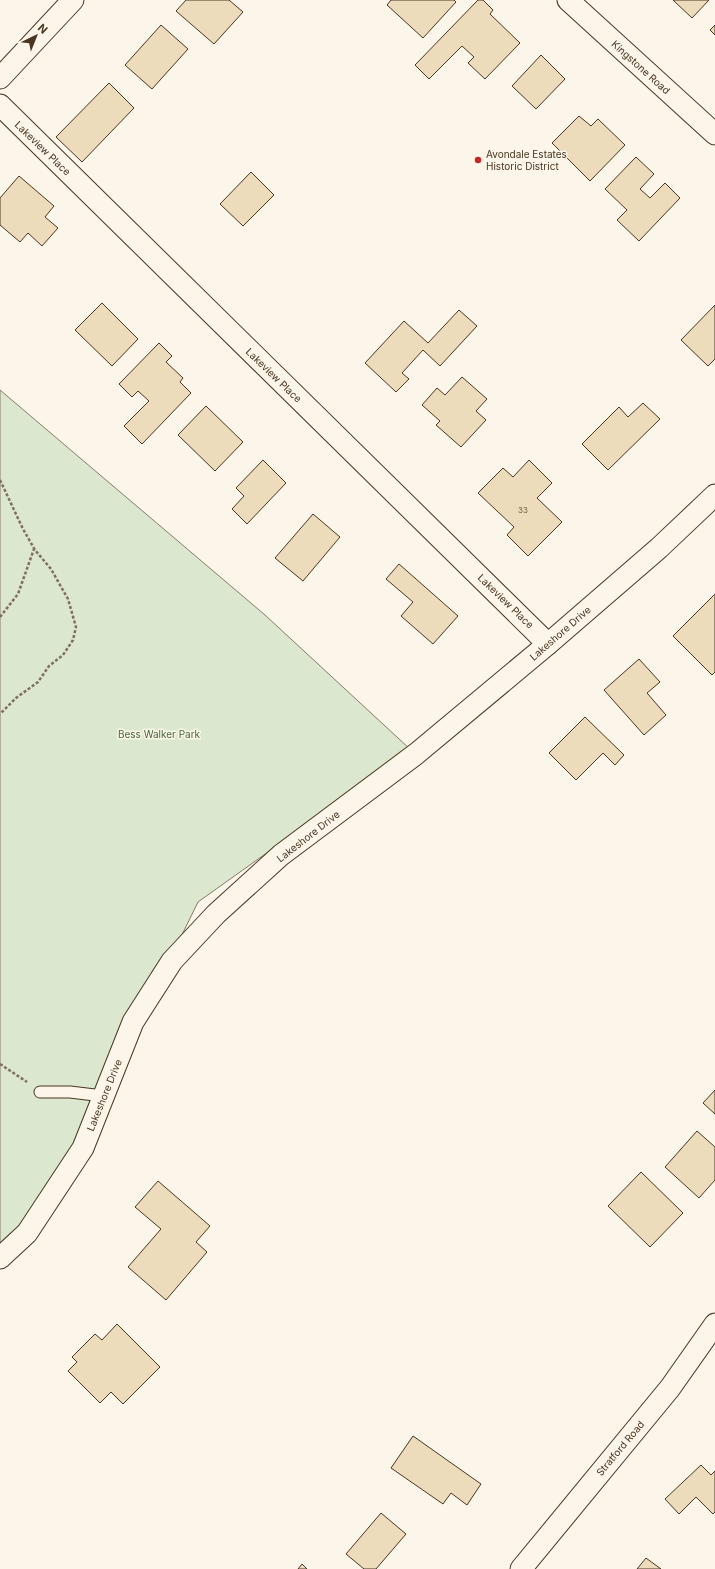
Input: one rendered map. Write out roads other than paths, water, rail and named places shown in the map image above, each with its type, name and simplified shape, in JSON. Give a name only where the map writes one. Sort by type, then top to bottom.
[{"type":"street","points":[[0,78],[73,0]]},
{"type":"street","name":"Kingstone Road","points":[[568,0],[715,134]]},
{"type":"street","name":"Lakeview Place","points":[[0,105],[548,644]]},
{"type":"street","name":"Lakeshore Drive","points":[[0,1258],[27,1232],[83,1148],[133,1022],[172,961],[216,914],[282,856],[416,754],[548,644],[659,548],[715,495]]},
{"type":"street","name":"Stratford Road","points":[[521,1569],[670,1388],[715,1324]]},
{"type":"lane","points":[[40,1092],[70,1092],[104,1096]]},
{"type":"place","name":"Avondale Estates Historic District","points":[[478,160]]},
{"type":"park label","name":"Bess Walker Park","points":[[159,734]]}]
